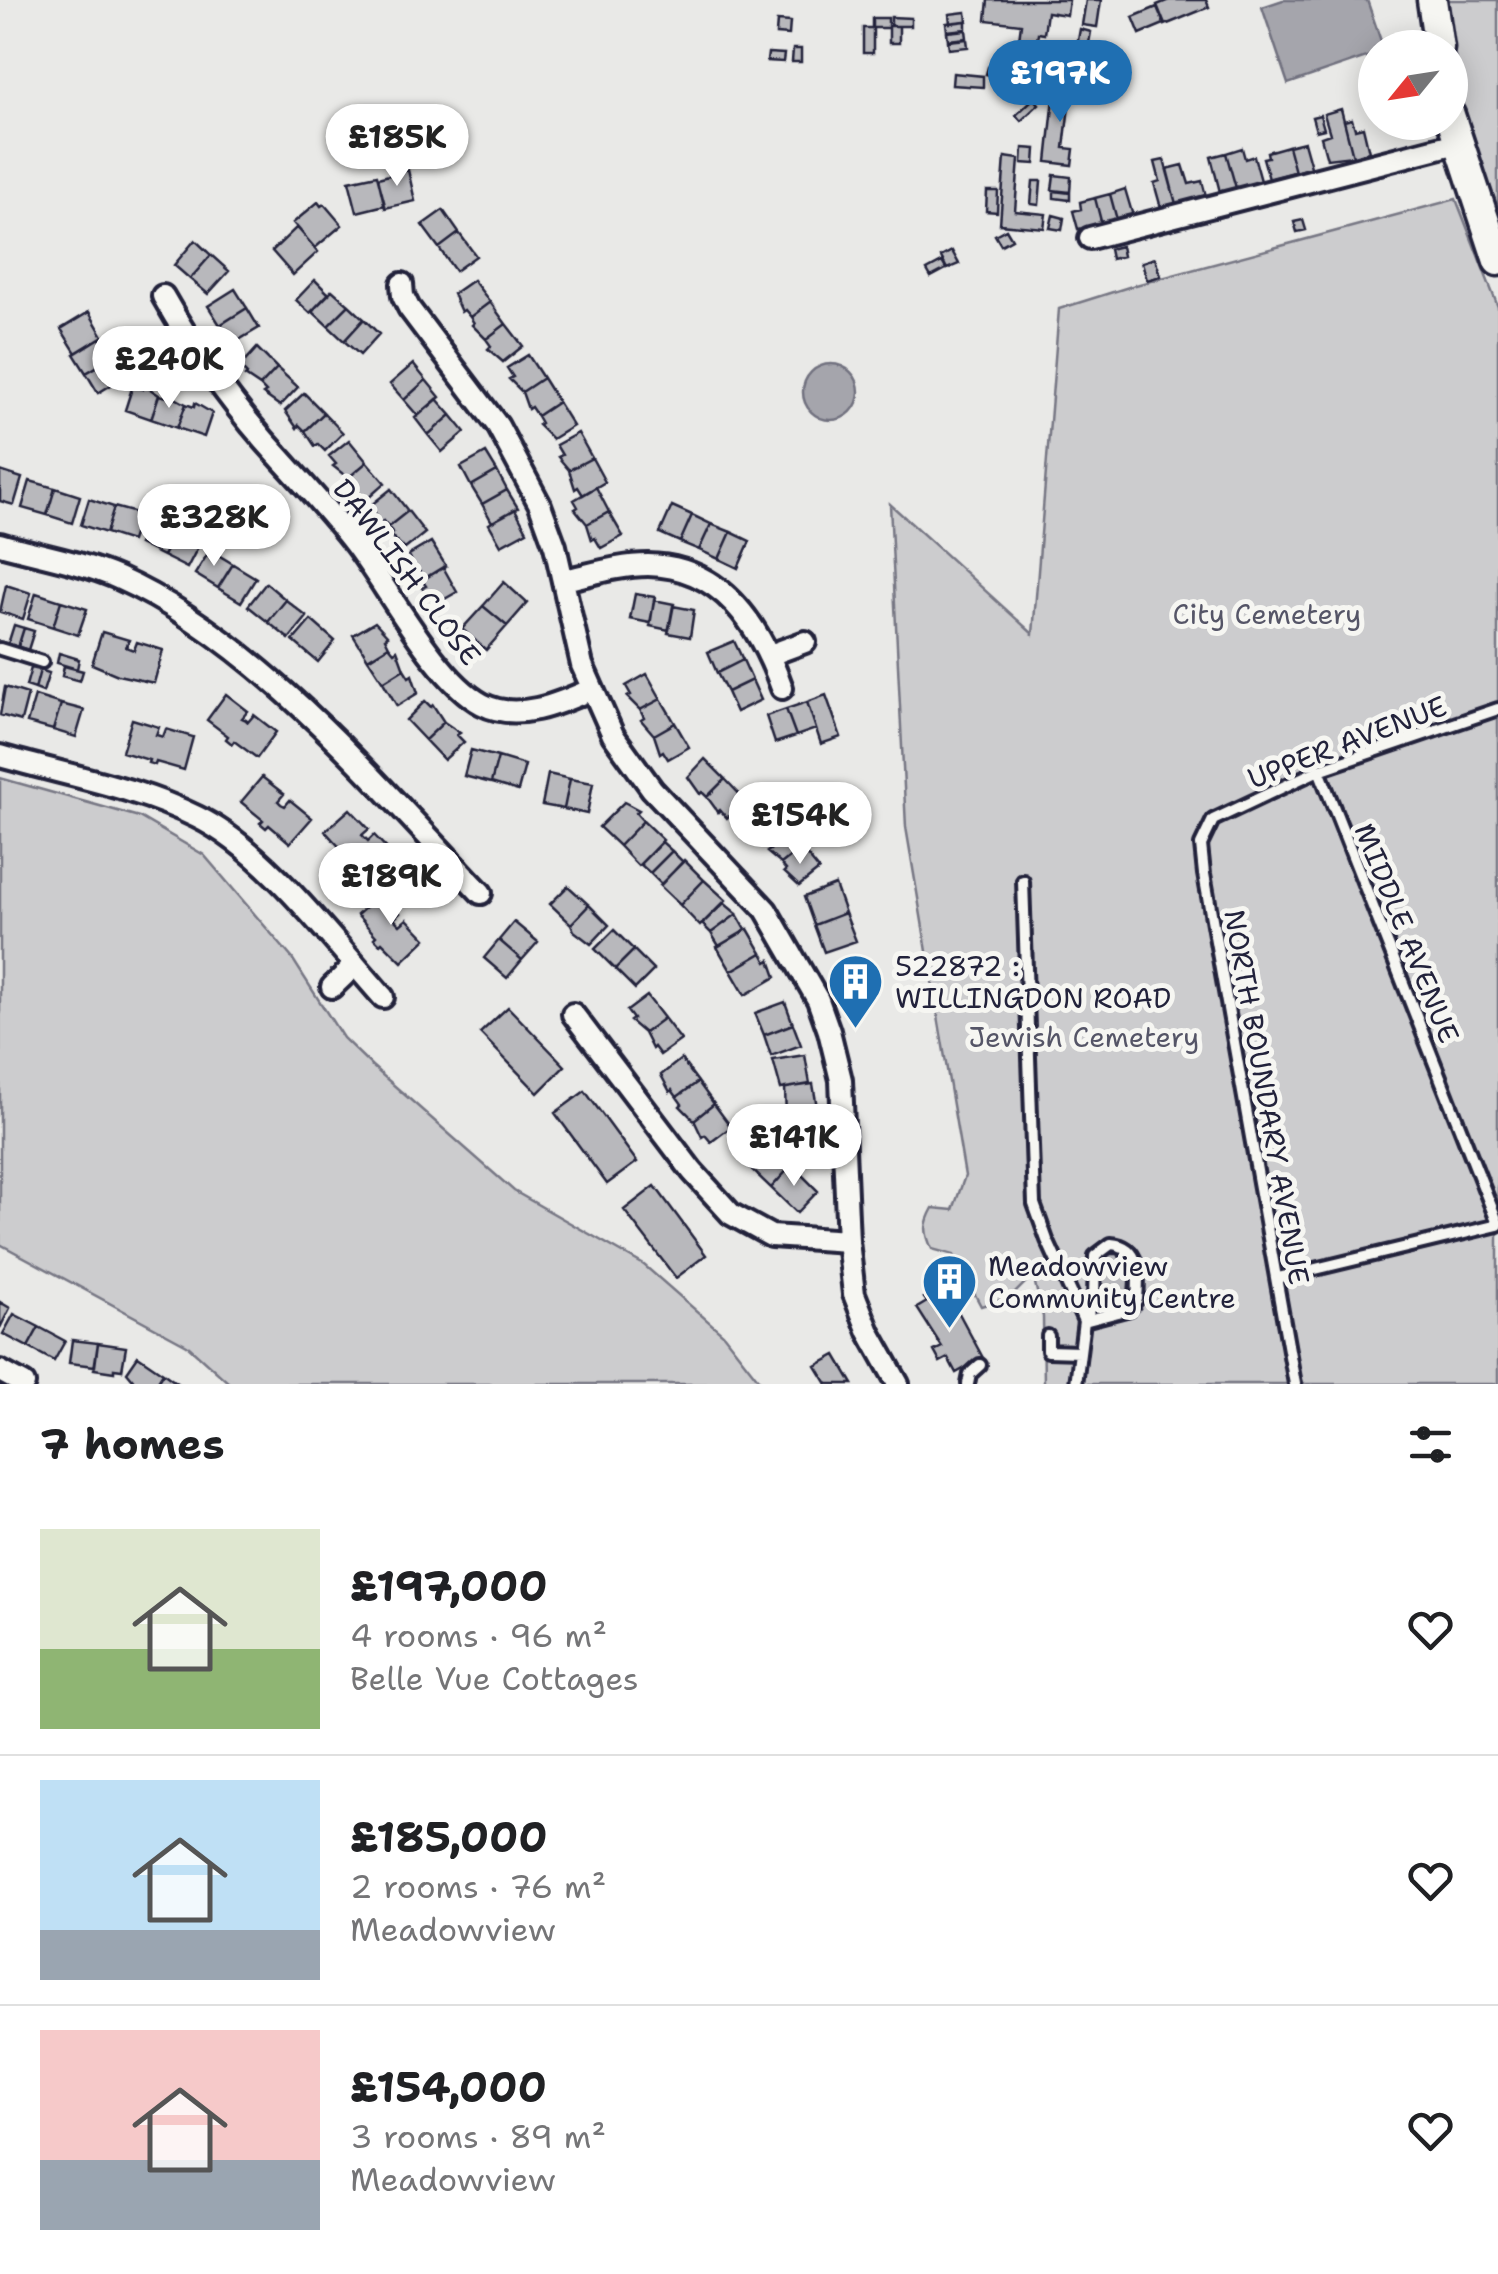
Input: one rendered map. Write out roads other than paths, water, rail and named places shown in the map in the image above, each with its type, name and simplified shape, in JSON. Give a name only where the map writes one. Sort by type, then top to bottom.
[{"type":"street","points":[[1432,0],[1436,30]]},
{"type":"street","points":[[1090,238],[1416,140]]},
{"type":"street","points":[[1457,140],[1498,260]]},
{"type":"street","points":[[402,284],[402,296],[474,391],[514,453],[551,531],[576,641],[613,736],[641,776],[766,910],[818,1000],[840,1080],[854,1294],[869,1332],[898,1384]]},
{"type":"street","name":"DAWLISH CLOSE","points":[[163,296],[184,334],[261,436],[356,545],[439,662],[465,692],[487,706],[516,711],[554,705],[592,689]]},
{"type":"street","points":[[148,355],[184,334]]},
{"type":"street","points":[[0,544],[118,578],[223,641],[276,685],[481,894]]},
{"type":"street","points":[[564,580],[646,565],[688,573],[714,585],[749,618],[770,655],[782,688]]},
{"type":"street","points":[[770,655],[805,642]]},
{"type":"street","points":[[0,756],[164,803],[216,827],[252,854],[383,997]]},
{"type":"street","points":[[332,986],[355,965]]},
{"type":"street","points":[[573,1014],[692,1171],[731,1214],[771,1236],[848,1241]]},
{"type":"street","points":[[0,1370],[24,1384]]},
{"type":"lane","points":[[0,649],[42,662]]},
{"type":"lane","name":"UPPER AVENUE","points":[[1213,820],[1319,770],[1498,708]]},
{"type":"lane","name":"MIDDLE AVENUE","points":[[1319,770],[1498,1224]]},
{"type":"lane","name":"NORTH BOUNDARY AVENUE","points":[[1213,820],[1202,845],[1204,874],[1294,1384]]},
{"type":"lane","points":[[1023,881],[1035,1210],[1084,1321]]},
{"type":"lane","points":[[1278,1278],[1498,1224]]},
{"type":"lane","points":[[1076,1384],[1084,1321],[1094,1300],[1093,1262],[1097,1252],[1111,1244],[1125,1247],[1136,1261],[1136,1303],[1123,1311],[1084,1321]]},
{"type":"lane","points":[[1048,1336],[1048,1350],[1080,1352]]},
{"type":"lane","points":[[968,1384],[970,1374],[980,1364]]},
{"type":"place","name":"522872 : WILLINGDON ROAD","points":[[856,1031]]},
{"type":"place","name":"Meadowview Community Centre","points":[[949,1331]]},
{"type":"park label","name":"City Cemetery","points":[[1267,614]]},
{"type":"park label","name":"Jewish Cemetery","points":[[1084,1037]]}]
